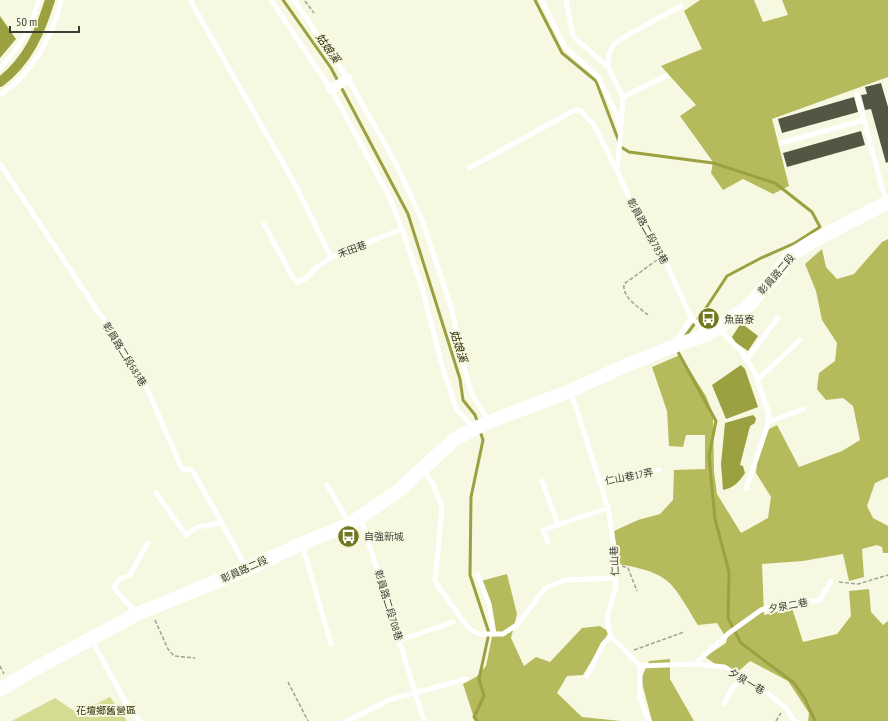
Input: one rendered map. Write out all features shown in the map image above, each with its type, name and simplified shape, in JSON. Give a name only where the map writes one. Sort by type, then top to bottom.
[{"type":"main road","name":"彰員路二段","points":[[0,690],[137,614],[247,569],[356,520],[398,491],[456,439],[474,429],[570,391],[627,365],[713,331],[746,308],[776,275],[791,255],[815,240],[887,202]]},
{"type":"street","points":[[331,89],[348,80]]},
{"type":"lane","points":[[0,68],[15,53],[29,28],[39,0]]},
{"type":"lane","points":[[0,95],[12,87],[30,68],[51,33],[61,0]]},
{"type":"lane","name":"禾田巷","points":[[190,0],[296,186],[331,257],[402,229]]},
{"type":"lane","points":[[271,0],[331,89],[389,196],[422,288],[457,410],[474,429]]},
{"type":"lane","points":[[294,0],[348,80],[395,162],[422,220],[452,310],[471,392],[489,422]]},
{"type":"lane","name":"彰員路二段783巷","points":[[542,0],[565,47],[598,77],[614,111],[621,131],[617,170],[637,216],[663,256],[692,318],[740,350],[754,371],[769,414],[768,422]]},
{"type":"lane","points":[[566,0],[573,36],[608,67],[622,97],[621,131]]},
{"type":"lane","points":[[608,67],[609,54],[614,44],[681,6]]},
{"type":"lane","points":[[622,97],[666,76]]},
{"type":"lane","points":[[857,94],[887,202]]},
{"type":"lane","points":[[469,168],[575,110],[581,111],[594,125],[617,170]]},
{"type":"lane","points":[[781,143],[864,120]]},
{"type":"lane","name":"彰員路二段683巷","points":[[0,164],[143,379],[182,469],[192,470],[247,569]]},
{"type":"lane","points":[[264,224],[293,278],[297,282],[305,279],[331,257]]},
{"type":"lane","points":[[680,344],[692,318]]},
{"type":"lane","points":[[746,359],[778,318]]},
{"type":"lane","points":[[757,380],[800,340]]},
{"type":"lane","name":"仁山巷","points":[[570,391],[608,508],[615,563],[616,586],[607,617],[611,636]]},
{"type":"lane","points":[[746,489],[768,422],[804,409]]},
{"type":"lane","points":[[422,469],[434,486],[442,508],[435,581],[462,620],[471,630],[480,634],[503,634],[518,624],[545,588],[566,580],[615,578]]},
{"type":"lane","name":"仁山巷17弄","points":[[599,481],[659,470]]},
{"type":"lane","points":[[542,481],[558,525]]},
{"type":"lane","name":"彰員路二段708巷","points":[[327,485],[356,520],[400,640],[424,721]]},
{"type":"lane","points":[[156,493],[186,535],[197,527],[222,524]]},
{"type":"lane","points":[[548,542],[543,530],[608,508]]},
{"type":"lane","points":[[137,614],[114,588],[117,581],[122,577],[129,576],[148,543]]},
{"type":"lane","points":[[301,544],[331,644]]},
{"type":"lane","points":[[478,575],[489,604],[494,634]]},
{"type":"lane","name":"夕泉二巷","points":[[695,664],[730,633],[762,610],[774,606],[820,600],[831,581]]},
{"type":"lane","points":[[400,640],[453,622]]},
{"type":"lane","points":[[587,676],[602,644],[611,636],[640,666],[640,698],[649,721]]},
{"type":"lane","points":[[91,639],[125,702],[139,721]]},
{"type":"lane","name":"夕泉一巷","points":[[640,666],[695,664],[724,667],[763,690],[785,707],[795,721]]},
{"type":"lane","points":[[724,704],[732,687],[743,678]]},
{"type":"lane","points":[[347,721],[389,700],[466,679]]},
{"type":"path","points":[[304,0],[314,13]]},
{"type":"path","points":[[648,315],[629,300],[624,284],[663,256]]},
{"type":"path","points":[[615,563],[628,568],[638,591]]},
{"type":"path","points":[[831,581],[858,584],[888,575]]},
{"type":"path","points":[[151,608],[168,649],[174,656],[195,658]]},
{"type":"path","points":[[627,653],[684,632]]},
{"type":"path","points":[[288,682],[308,721]]},
{"type":"green space","name":"花壇鄉舊營區","points":[[110,697],[127,721],[12,721],[55,698],[77,713]]},
{"type":"shaded area","points":[[700,0],[754,0],[763,22],[788,15],[782,0],[888,0],[888,77],[772,119],[789,186],[773,194],[743,179],[723,190],[711,173],[713,162],[680,116],[696,105],[661,66],[702,49],[684,11]]},
{"type":"shaded area","points":[[0,16],[16,39],[0,58]]},
{"type":"shaded area","points":[[888,239],[888,477],[875,483],[867,506],[873,518],[888,526],[888,553],[883,553],[882,547],[877,545],[862,549],[864,577],[849,581],[843,554],[803,561],[762,564],[764,615],[792,608],[803,642],[837,634],[851,616],[849,591],[869,589],[871,612],[883,625],[888,621],[888,721],[808,721],[809,713],[788,681],[750,661],[733,676],[705,657],[726,643],[727,639],[717,623],[698,625],[679,595],[666,580],[649,571],[619,564],[614,531],[638,520],[660,514],[673,500],[674,470],[705,469],[705,435],[686,435],[683,447],[669,446],[667,411],[652,367],[680,355],[706,396],[713,414],[714,472],[717,494],[741,533],[768,518],[771,497],[756,473],[758,451],[765,431],[777,425],[799,467],[842,451],[860,440],[853,406],[843,398],[826,400],[817,389],[819,373],[835,361],[837,343],[822,320],[816,291],[805,264],[822,249],[826,267],[837,279],[854,274],[882,242]]},
{"type":"shaded area","points":[[741,323],[758,336],[748,351],[735,342],[732,337]]},
{"type":"shaded area","points":[[741,365],[745,369],[758,407],[726,419],[712,385]]},
{"type":"shaded area","points":[[753,415],[756,418],[755,423],[750,426],[740,465],[743,466],[745,473],[736,484],[723,490],[721,464],[725,423]]},
{"type":"shaded area","points":[[507,574],[517,614],[511,638],[524,666],[536,657],[550,662],[582,628],[600,626],[609,632],[583,675],[567,676],[557,693],[582,717],[621,721],[475,721],[463,684],[476,677],[486,666],[493,632],[481,581]]},
{"type":"shaded area","points":[[670,659],[670,679],[694,721],[652,721],[641,679],[649,661]]},
{"type":"building","points":[[881,83],[888,107],[888,162],[886,163],[871,109],[865,110],[861,95],[867,94],[865,87]]},
{"type":"building","points":[[854,97],[858,112],[782,133],[778,119]]},
{"type":"building","points":[[861,131],[865,145],[787,167],[783,153]]},
{"type":"waterway","points":[[0,82],[18,65],[32,45],[50,0]]},
{"type":"waterway","name":"姑娘溪","points":[[283,0],[331,68],[408,214],[460,379],[463,400],[475,415],[478,423]]},
{"type":"waterway","points":[[535,0],[562,53],[596,81],[621,147],[629,152],[713,163],[775,183],[812,212],[820,227],[795,243],[761,258],[727,276],[684,338]]},
{"type":"waterway","points":[[680,349],[678,352],[716,421],[709,456],[715,519],[729,572],[728,618],[741,643],[794,683],[805,699],[815,721]]},
{"type":"waterway","name":"姑娘溪","points":[[477,721],[474,717],[484,696],[479,679],[489,633],[470,575],[471,497],[483,440],[480,431]]},
{"type":"place","name":"魚苗寮","points":[[708,319]]},
{"type":"place","name":"自強新城","points":[[348,536]]}]
